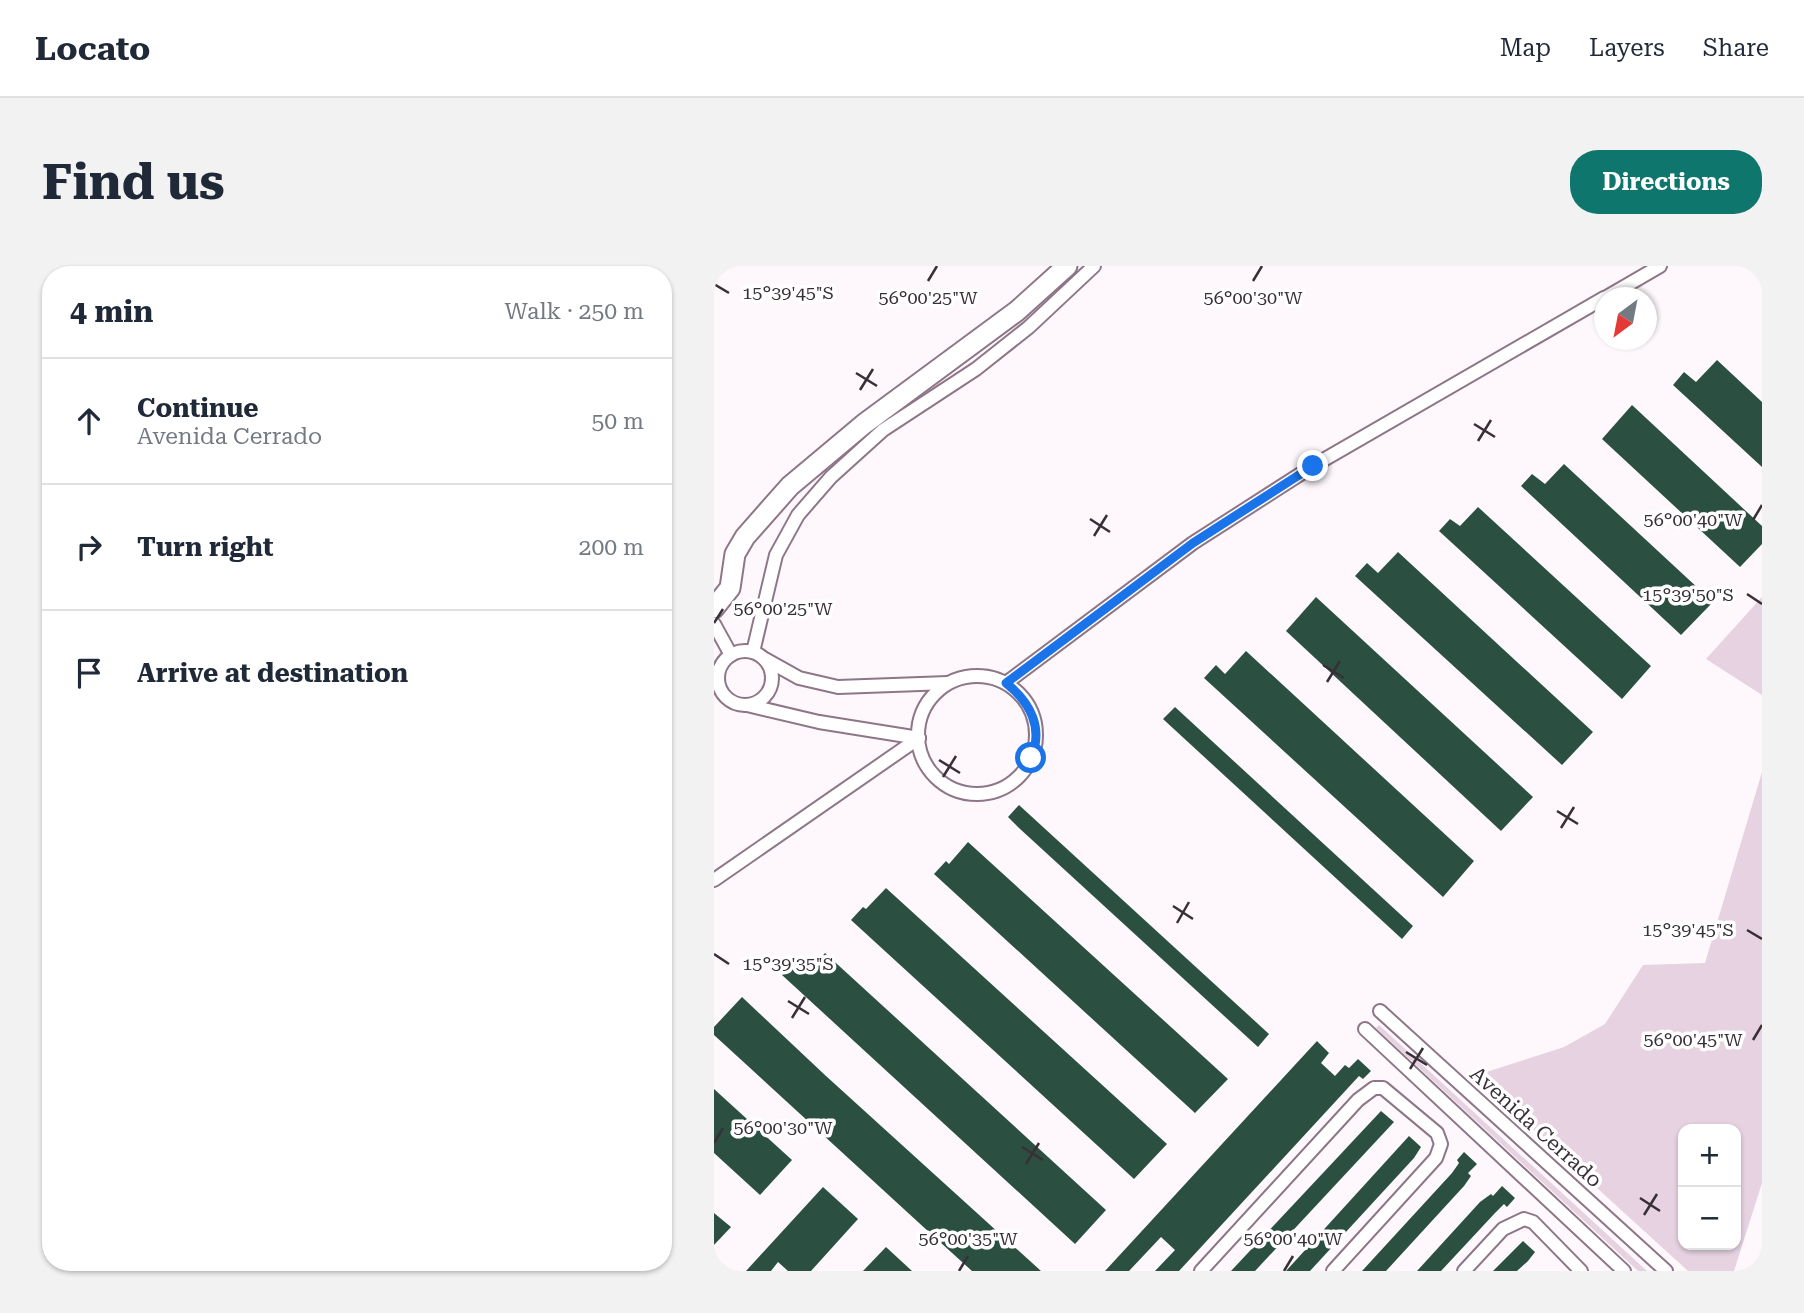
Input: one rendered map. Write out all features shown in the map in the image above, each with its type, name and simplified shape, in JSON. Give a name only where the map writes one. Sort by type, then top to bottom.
[{"type":"highway","points":[[714,608],[730,588],[735,554],[745,537],[790,486],[864,424],[1017,311],[1067,266]]},
{"type":"street","points":[[752,652],[776,555],[798,515],[831,477],[883,430],[976,369],[1029,327],[1094,266]]},
{"type":"street","points":[[1624,287],[1660,266]]},
{"type":"street","points":[[1006,683],[1215,529],[1313,466],[1594,304]]},
{"type":"street","points":[[714,624],[731,655]]},
{"type":"street","points":[[765,659],[772,675],[769,692],[756,703],[743,705],[724,695],[716,673],[731,655],[752,652],[765,659],[799,678],[838,687],[948,683],[967,677],[987,676],[1006,683],[1021,695],[1032,713],[1036,730],[1035,749],[1028,766],[1016,780],[1000,789],[982,793],[964,792],[945,784],[931,770],[921,752],[919,738],[922,713],[933,696],[948,683]]},
{"type":"street","points":[[714,698],[818,722],[919,738]]},
{"type":"street","points":[[714,880],[919,738]]},
{"type":"street","name":"Avenida Cerrado","points":[[1381,1011],[1666,1271]]},
{"type":"street","name":"Avenida Cerrado","points":[[1365,1029],[1624,1271]]},
{"type":"street","points":[[1201,1271],[1358,1100],[1374,1088],[1383,1088],[1437,1133],[1441,1144],[1436,1158],[1333,1271]]},
{"type":"street","points":[[1464,1271],[1503,1228],[1524,1219],[1533,1222],[1581,1271]]},
{"type":"shaded area","points":[[1762,597],[1762,695],[1706,659]]},
{"type":"shaded area","points":[[1762,772],[1762,1183],[1741,1249],[1741,1124],[1678,1124],[1678,1250],[1741,1250],[1734,1271],[1688,1271],[1474,1076],[1564,1047],[1605,1024],[1643,965],[1705,963]]},
{"type":"shaded area","points":[[1379,1025],[1647,1271],[1638,1271],[1376,1028]]},
{"type":"building","points":[[1717,360],[1762,402],[1762,467],[1673,385],[1684,372],[1696,382]]},
{"type":"building","points":[[1632,405],[1762,526],[1762,544],[1740,567],[1602,439]]},
{"type":"building","points":[[1564,464],[1713,602],[1681,635],[1521,486],[1532,474],[1545,484]]},
{"type":"building","points":[[1478,507],[1651,666],[1622,699],[1439,531],[1450,519],[1460,526]]},
{"type":"building","points":[[1398,552],[1593,732],[1562,765],[1355,576],[1367,563],[1378,573]]},
{"type":"building","points":[[1316,597],[1533,797],[1501,831],[1286,631]]},
{"type":"building","points":[[1246,651],[1474,861],[1443,897],[1204,678],[1216,665],[1225,674]]},
{"type":"building","points":[[1175,707],[1413,926],[1402,939],[1163,719]]},
{"type":"building","points":[[1019,805],[1269,1034],[1258,1047],[1008,817]]},
{"type":"building","points":[[968,842],[1228,1079],[1195,1113],[934,874],[946,861],[949,864]]},
{"type":"building","points":[[886,888],[1167,1144],[1134,1179],[851,920]]},
{"type":"building","points":[[825,953],[1106,1210],[1075,1244],[782,975],[793,962],[807,974]]},
{"type":"building","points":[[742,997],[1041,1271],[972,1271],[930,1233],[714,1035],[714,1027]]},
{"type":"building","points":[[1317,1041],[1329,1053],[1321,1063],[1335,1076],[1345,1065],[1349,1068],[1358,1059],[1371,1071],[1363,1079],[1359,1076],[1179,1271],[1155,1271],[1175,1250],[1161,1237],[1129,1271],[1105,1271]]},
{"type":"building","points":[[714,1089],[792,1160],[760,1195],[714,1153]]},
{"type":"building","points":[[1381,1111],[1394,1122],[1255,1271],[1231,1271]]},
{"type":"building","points":[[1409,1136],[1421,1147],[1414,1158],[1310,1271],[1286,1271]]},
{"type":"building","points":[[1464,1152],[1477,1164],[1468,1173],[1471,1176],[1464,1186],[1386,1271],[1362,1271],[1452,1173],[1459,1163],[1457,1160]]},
{"type":"building","points":[[1502,1186],[1515,1198],[1507,1207],[1504,1204],[1441,1271],[1417,1271],[1480,1202],[1491,1194],[1493,1196]]},
{"type":"building","points":[[823,1187],[858,1219],[811,1271],[788,1271],[778,1262],[771,1271],[746,1271]]},
{"type":"building","points":[[714,1213],[731,1227],[714,1245]]},
{"type":"building","points":[[1523,1241],[1535,1252],[1528,1261],[1517,1271],[1493,1271]]},
{"type":"building","points":[[886,1247],[912,1271],[863,1271]]},
{"type":"route","points":[[1031,758],[1035,749],[1036,730],[1032,713],[1021,695],[1006,683],[1193,543],[1313,466]]}]
